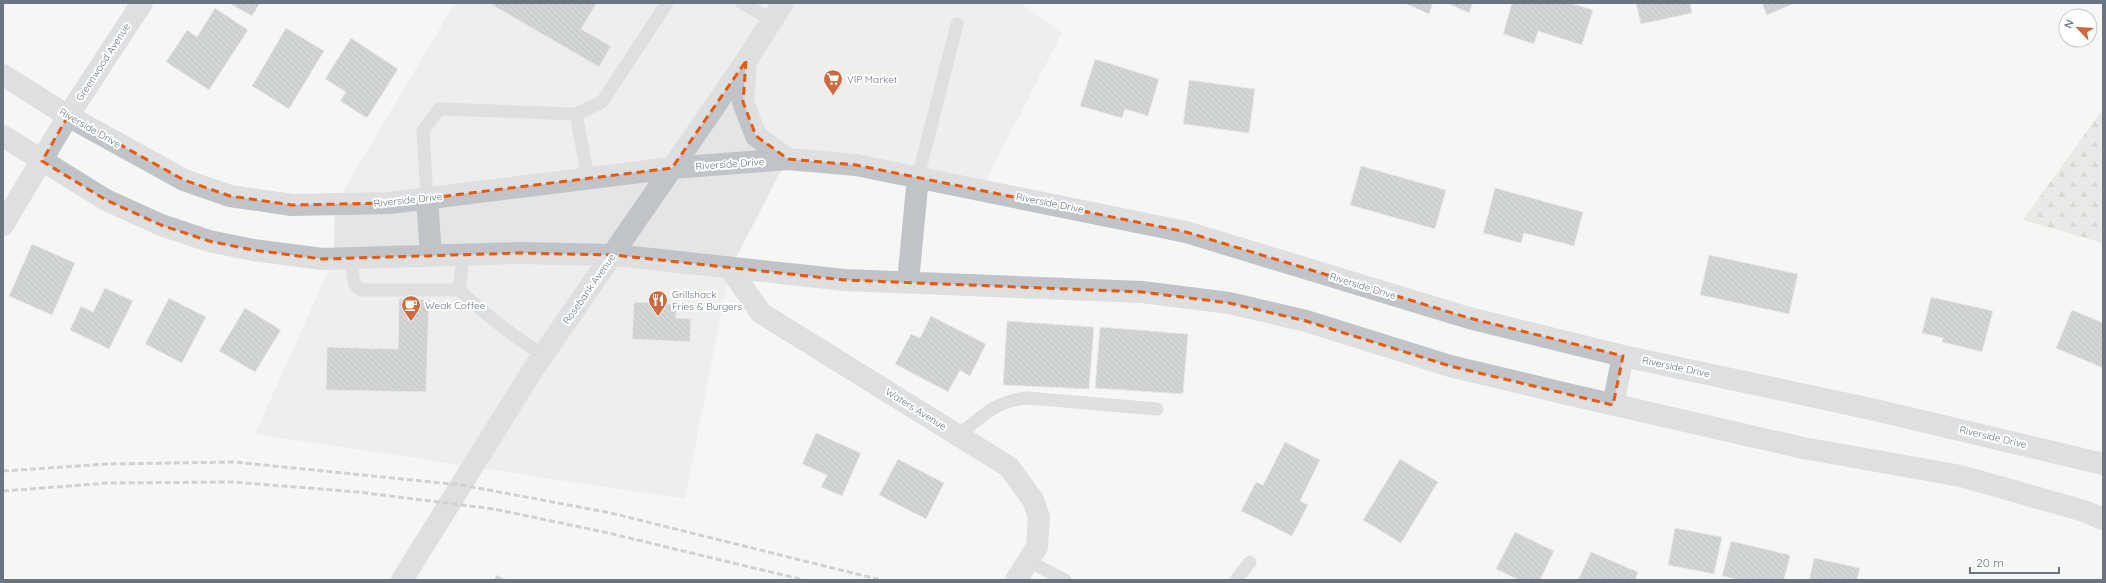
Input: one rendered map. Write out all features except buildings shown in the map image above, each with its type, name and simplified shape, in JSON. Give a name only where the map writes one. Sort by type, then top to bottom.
[{"type":"street","name":"Greenwood Avenue","points":[[3,225],[68,116],[142,3]]},
{"type":"street","name":"Rosebank Avenue","points":[[402,580],[544,355],[746,61],[778,11]]},
{"type":"street","points":[[746,61],[743,102],[756,136],[788,159]]},
{"type":"street","name":"Riverside Drive","points":[[3,75],[68,116],[184,180],[230,196],[292,205],[390,203],[672,168],[788,159],[856,165],[1186,232],[1469,318],[1623,356],[1879,411],[2103,464]]},
{"type":"street","points":[[3,136],[106,200],[161,225],[209,241],[253,250],[315,258],[519,253],[614,255],[730,269],[846,280],[1142,292],[1229,303],[1306,321],[1450,366],[1803,448],[1961,476],[2084,511],[2103,519]]},
{"type":"street","points":[[908,282],[918,177]]},
{"type":"street","points":[[427,199],[431,256]]},
{"type":"street","name":"Waters Avenue","points":[[730,269],[761,313],[1009,467],[1033,500],[1039,517],[1037,547],[1016,580]]},
{"type":"street","points":[[1613,405],[1623,356]]},
{"type":"lane","points":[[427,199],[423,131],[440,110],[576,114],[602,102],[667,3]]},
{"type":"lane","points":[[742,3],[778,11]]},
{"type":"lane","points":[[918,177],[957,24]]},
{"type":"lane","points":[[576,114],[588,178]]},
{"type":"lane","points":[[352,258],[354,283],[357,288],[362,290],[452,290],[460,285],[463,254]]},
{"type":"lane","points":[[457,288],[493,321],[522,342],[544,355]]},
{"type":"lane","points":[[958,436],[1000,404],[1012,399],[1028,398],[1158,409]]},
{"type":"lane","points":[[1028,561],[1065,580]]},
{"type":"lane","points":[[1236,580],[1250,562]]},
{"type":"highlighted area","points":[[746,61],[743,102],[756,136],[788,159],[856,165],[1186,232],[1469,318],[1623,356],[1613,405],[1450,366],[1306,321],[1229,303],[1142,292],[845,280],[614,255],[519,253],[322,259],[253,250],[209,241],[161,225],[106,200],[42,161],[68,116],[184,180],[230,196],[292,205],[390,203],[672,168]]},
{"type":"shaded area","points":[[455,3],[1024,3],[1023,5],[1062,33],[981,190],[787,159],[730,269],[685,499],[255,434],[334,258],[335,204]]},
{"type":"green space","points":[[2103,109],[2103,243],[2023,220]]},
{"type":"railway","points":[[3,471],[107,464],[234,462],[462,485],[611,513],[881,580]]},
{"type":"railway","points":[[3,491],[108,483],[233,482],[358,492],[494,509],[604,532],[804,580]]},
{"type":"place","name":"VIP Market","points":[[833,96]]},
{"type":"place","name":"Grillshack Fries & Burgers","points":[[658,317]]},
{"type":"place","name":"Weak Coffee","points":[[411,322]]}]
